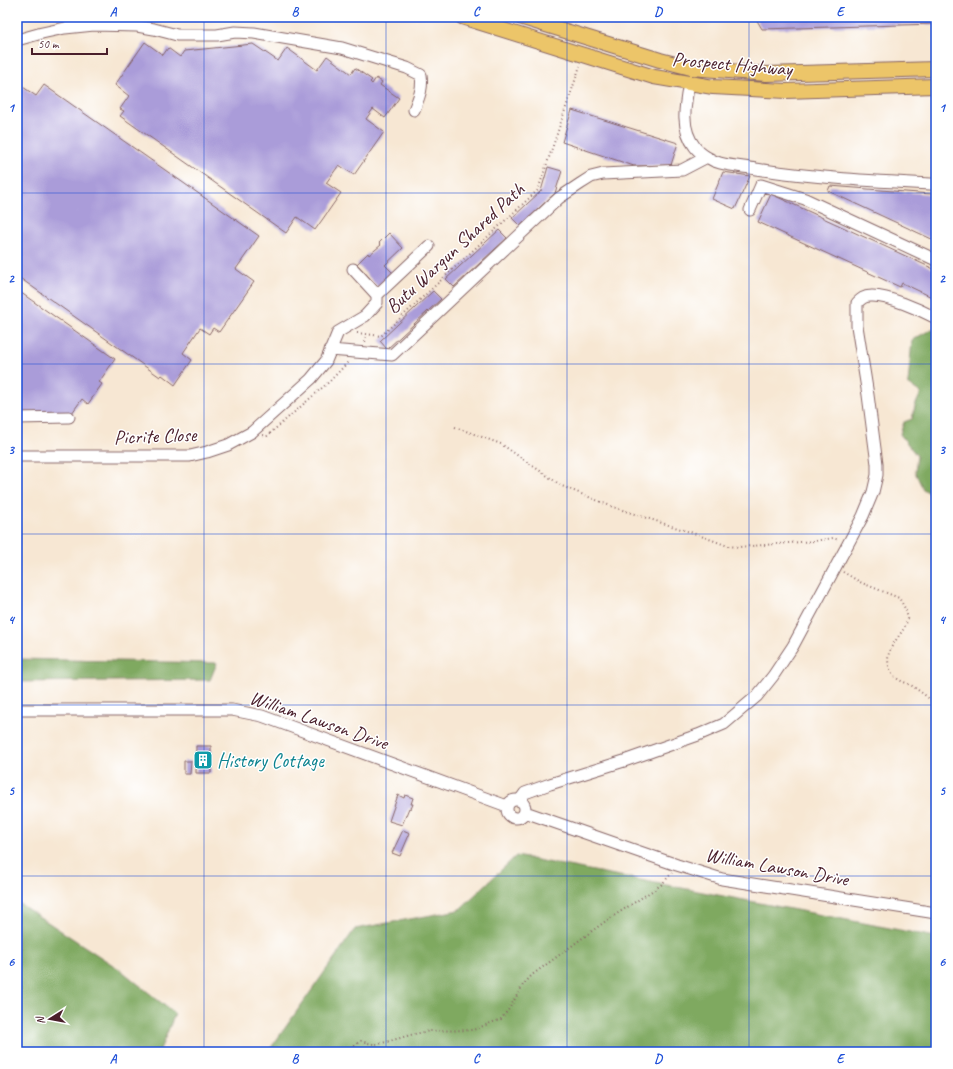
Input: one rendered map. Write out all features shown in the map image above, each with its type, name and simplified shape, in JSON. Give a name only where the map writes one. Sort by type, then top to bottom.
[{"type":"main road","name":"Prospect Highway","points":[[462,17],[654,77],[713,87],[786,91],[936,86]]},
{"type":"main road","name":"Prospect Highway","points":[[520,17],[660,60],[692,68],[766,74],[936,69]]},
{"type":"street","points":[[17,40],[57,30],[94,25],[137,26],[176,35],[217,35],[235,32],[254,33],[342,48],[407,68],[421,75],[422,85],[414,110]]},
{"type":"street","points":[[689,83],[684,110],[685,128],[695,148],[707,157],[719,163],[773,172],[932,184],[936,186]]},
{"type":"street","points":[[330,350],[392,355],[559,198],[591,177],[603,174],[682,170],[707,157]]},
{"type":"street","points":[[750,210],[761,185],[805,199],[936,260]]},
{"type":"street","points":[[352,269],[377,295],[428,246]]},
{"type":"street","name":"Picrite Close","points":[[17,456],[190,456],[228,445],[252,432],[311,379],[326,361],[338,332],[365,316],[377,303],[377,295]]},
{"type":"street","points":[[520,800],[525,793],[624,761],[698,735],[724,724],[758,696],[792,646],[863,516],[873,492],[877,475],[876,458],[857,326],[857,303],[863,297],[871,296],[919,309],[936,318]]},
{"type":"street","points":[[17,418],[69,417]]},
{"type":"street","name":"William Lawson Drive","points":[[17,710],[232,710],[262,716],[507,806],[506,809],[509,815],[514,818],[521,817],[525,812],[677,865],[722,879],[936,913]]},
{"type":"street","points":[[507,806],[508,803],[514,799],[520,800],[525,806],[525,812]]},
{"type":"path","name":"Butu Wargun Shared Path","points":[[366,334],[381,336],[538,190],[581,64]]},
{"type":"path","points":[[455,428],[501,444],[562,486],[613,507],[728,546],[738,547],[814,541],[832,538],[841,540],[848,544]]},
{"type":"path","points":[[835,567],[862,582],[899,598],[907,615],[907,620],[906,625],[894,641],[888,656],[889,667],[894,676],[914,687],[936,706]]},
{"type":"path","points":[[349,1052],[361,1041],[379,1044],[430,1031],[473,1030],[501,1019],[509,1010],[522,985],[532,975],[603,923],[661,885],[670,876]]},
{"type":"green space","points":[[932,329],[936,333],[936,497],[923,489],[915,472],[917,456],[900,434],[904,422],[912,419],[915,406],[921,393],[908,384],[912,340]]},
{"type":"green space","points":[[17,659],[217,663],[210,680],[17,682]]},
{"type":"green space","points":[[516,856],[936,937],[936,1052],[268,1052],[355,929],[459,910]]},
{"type":"green space","points":[[17,902],[122,971],[175,1014],[159,1052],[17,1052]]},
{"type":"building","points":[[755,17],[936,17],[936,24],[762,29]]},
{"type":"building","points":[[145,42],[163,55],[168,48],[180,57],[184,51],[253,44],[278,61],[287,48],[317,70],[327,56],[351,74],[355,68],[372,80],[370,82],[372,84],[376,78],[382,82],[380,85],[399,98],[385,118],[373,109],[366,119],[384,132],[354,175],[339,165],[326,183],[341,193],[315,230],[297,217],[286,233],[120,116],[124,111],[120,109],[129,96],[115,85]]},
{"type":"building","points":[[44,85],[259,236],[236,269],[254,282],[219,332],[213,328],[209,334],[200,328],[183,353],[192,360],[175,385],[162,375],[160,377],[17,276],[17,95],[23,87],[36,96]]},
{"type":"building","points":[[572,110],[678,143],[671,165],[634,166],[562,142]]},
{"type":"building","points":[[548,167],[562,171],[555,193],[520,226],[512,218],[541,191]]},
{"type":"building","points":[[723,172],[750,176],[735,209],[712,199]]},
{"type":"building","points":[[830,186],[931,194],[936,196],[936,241],[828,191]]},
{"type":"building","points":[[771,194],[936,270],[936,299],[902,283],[900,287],[758,222]]},
{"type":"building","points":[[499,230],[507,238],[454,287],[446,279]]},
{"type":"building","points":[[389,233],[403,248],[385,265],[393,273],[378,287],[357,264],[368,253],[369,255],[381,245],[379,243]]},
{"type":"building","points":[[17,290],[115,359],[99,382],[102,384],[88,404],[82,399],[72,413],[17,413]]},
{"type":"building","points":[[433,291],[441,299],[387,349],[380,341]]},
{"type":"building","name":"History Cottage","points":[[196,746],[211,746],[211,773],[196,773]]},
{"type":"building","points":[[184,761],[191,761],[190,774],[184,774]]},
{"type":"building","points":[[398,795],[404,798],[405,795],[413,798],[411,809],[409,808],[402,825],[389,821]]},
{"type":"building","points":[[403,830],[410,833],[400,856],[392,853]]},
{"type":"place","name":"History Cottage","points":[[203,760]]}]
